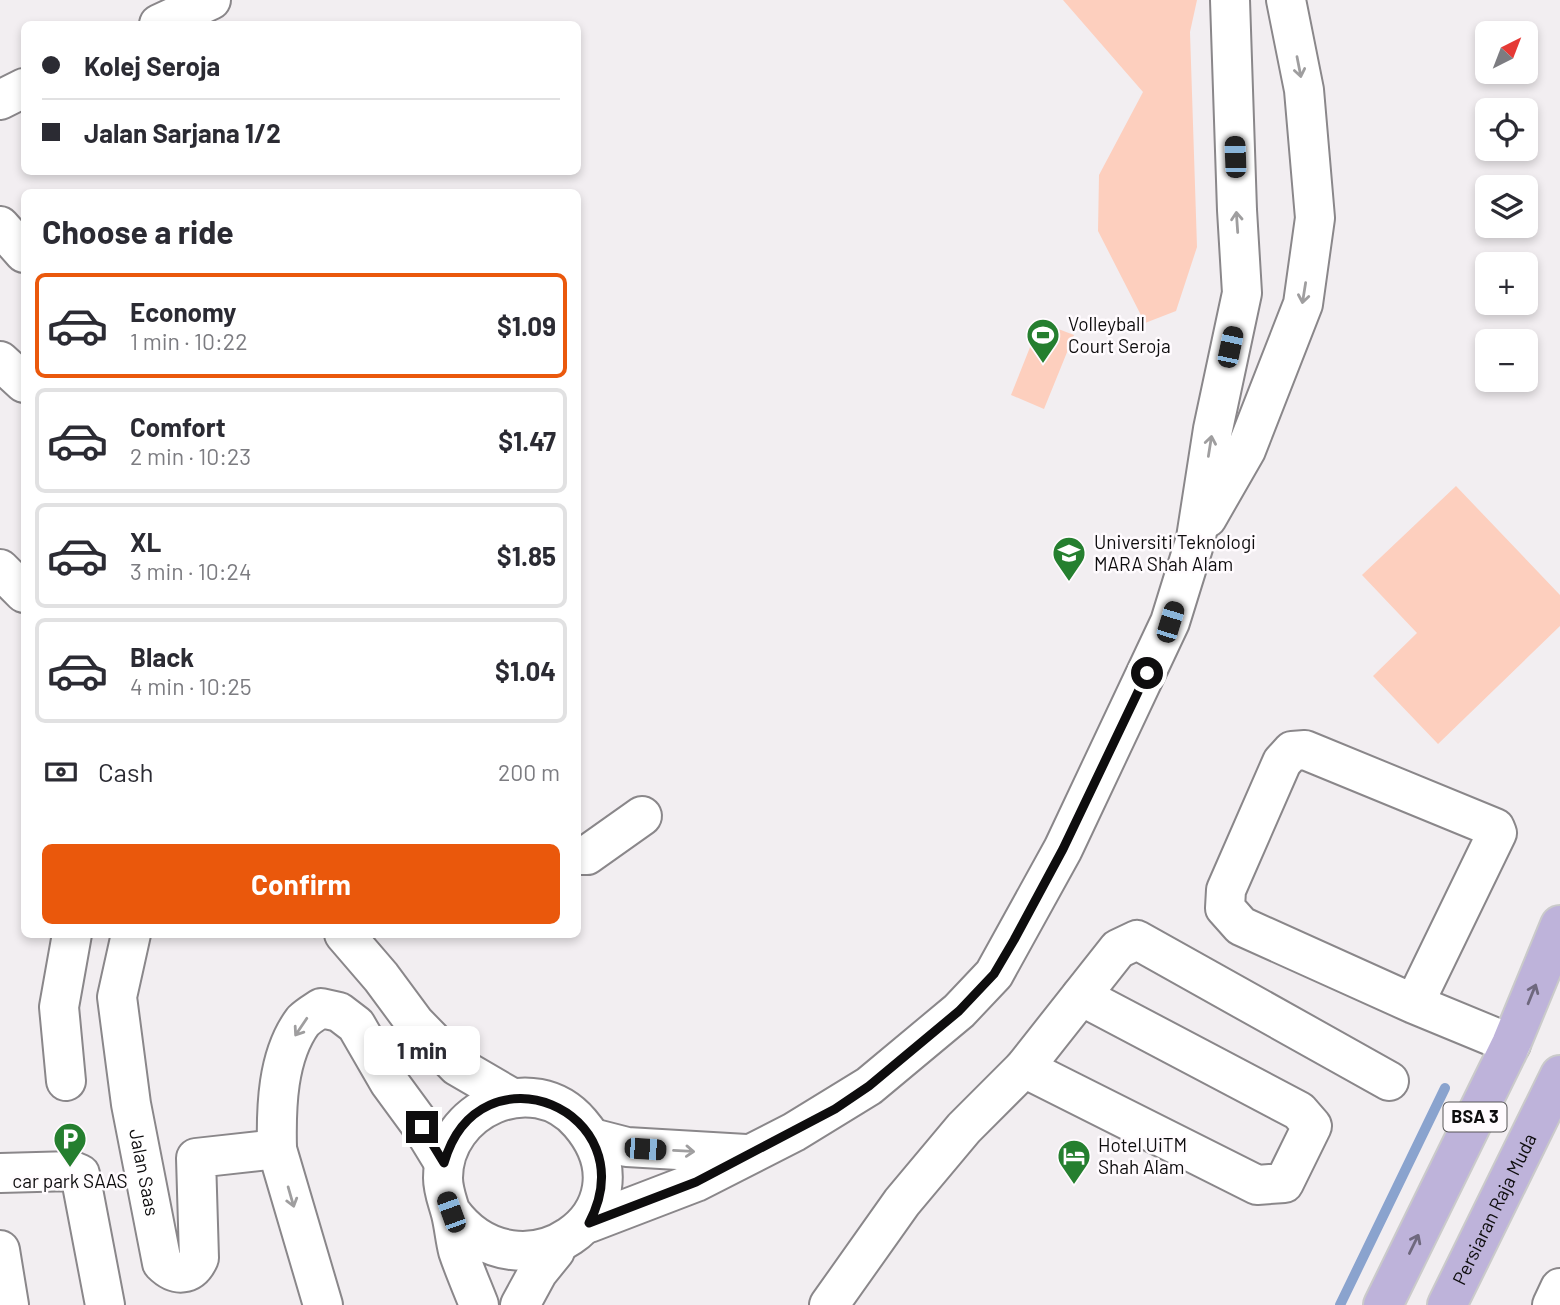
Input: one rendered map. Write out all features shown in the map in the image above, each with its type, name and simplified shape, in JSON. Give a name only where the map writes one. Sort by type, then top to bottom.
[{"type":"main road","name":"BSA 3","points":[[1383,1305],[1511,1044],[1560,925]]},
{"type":"main road","name":"Persiaran Raja Muda","points":[[1447,1305],[1560,1074]]},
{"type":"street","points":[[166,21],[211,0]]},
{"type":"street","points":[[589,1223],[696,1182],[794,1132],[869,1086],[959,1011],[994,974],[1063,849],[1170,622],[1195,538],[1213,429],[1242,293],[1230,0]]},
{"type":"street","points":[[1195,538],[1246,450],[1303,304],[1315,218],[1304,90],[1286,0]]},
{"type":"street","points":[[0,100],[21,90]]},
{"type":"street","points":[[0,226],[21,250]]},
{"type":"street","points":[[0,360],[21,380]]},
{"type":"street","points":[[1414,1004],[1497,832],[1495,828],[1306,750],[1292,751],[1282,762],[1226,890],[1225,908],[1241,926],[1414,1004],[1511,1044]]},
{"type":"street","points":[[581,855],[587,855],[642,816]]},
{"type":"street","points":[[66,1081],[59,1007],[71,938]]},
{"type":"street","name":"Jalan Saas","points":[[130,938],[117,997],[126,1075],[162,1263],[170,1271],[180,1274],[188,1272],[195,1267],[199,1258],[196,1158],[277,1149]]},
{"type":"street","points":[[347,938],[415,1023],[457,1066],[512,1098]]},
{"type":"street","points":[[370,938],[381,977]]},
{"type":"street","points":[[829,1305],[902,1202],[964,1128],[1024,1068],[1118,949],[1137,940],[1389,1081]]},
{"type":"street","points":[[1024,1068],[1256,1185],[1284,1183],[1312,1126],[1300,1111],[1082,996]]},
{"type":"street","points":[[323,1305],[277,1149],[276,1127],[283,1063],[305,1019],[321,1008],[339,1012],[356,1025],[389,1082],[444,1163]]},
{"type":"street","points":[[479,1305],[458,1250],[443,1180],[444,1163],[456,1133],[467,1120],[488,1106],[512,1098],[528,1098],[558,1106],[577,1120],[592,1138],[599,1155],[602,1190],[589,1223],[574,1239],[555,1251],[538,1272],[520,1305]]},
{"type":"street","points":[[592,1138],[627,1147],[748,1154]]},
{"type":"street","points":[[0,1172],[73,1171],[80,1174],[104,1305]]},
{"type":"street","points":[[451,1212],[462,1229],[477,1243],[495,1252],[525,1257],[555,1251]]},
{"type":"street","points":[[0,1250],[9,1305]]},
{"type":"street","points":[[1552,1305],[1560,1288]]},
{"type":"shaded area","points":[[1063,0],[1197,0],[1190,32],[1197,247],[1176,311],[1145,323],[1098,231],[1099,175],[1143,92]]},
{"type":"shaded area","name":"Volleyball Court Seroja","points":[[1040,322],[1074,335],[1044,409],[1011,395]]},
{"type":"shaded area","points":[[1456,486],[1560,595],[1560,626],[1438,744],[1373,676],[1417,633],[1362,575]]},
{"type":"waterway","points":[[1340,1305],[1445,1088]]},
{"type":"place","name":"Volleyball Court Seroja","points":[[1043,365]]},
{"type":"place","name":"Universiti Teknologi MARA Shah Alam","points":[[1069,583]]},
{"type":"place","name":"car park SAAS","points":[[70,1169]]},
{"type":"place","name":"Hotel UiTM Shah Alam","points":[[1074,1186]]},
{"type":"route","points":[[422,1127],[444,1163],[456,1133],[467,1120],[495,1102],[528,1098],[558,1106],[577,1120],[592,1138],[599,1155],[602,1190],[589,1223],[696,1182],[835,1109],[869,1086],[959,1011],[994,974],[1063,849],[1147,673]]}]
